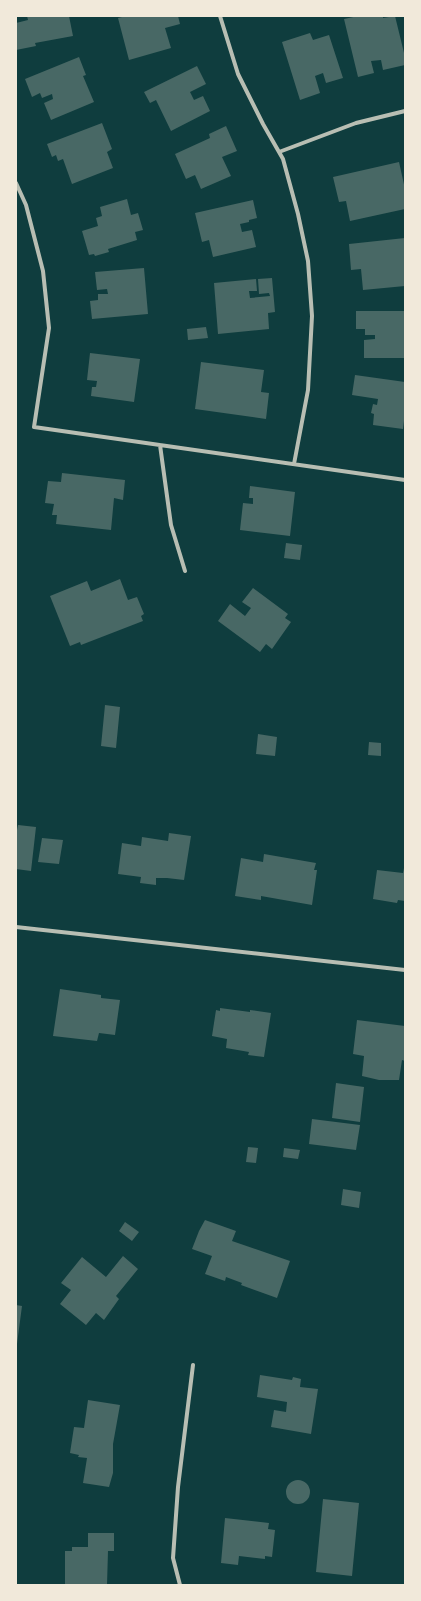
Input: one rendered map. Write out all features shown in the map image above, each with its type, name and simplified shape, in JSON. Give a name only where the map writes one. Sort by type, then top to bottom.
[{"type":"street","points":[[220,16],[238,74],[263,124],[283,159],[298,214],[308,261],[312,316],[308,390],[294,464]]},
{"type":"street","points":[[279,152],[356,123],[405,111]]},
{"type":"street","points":[[16,183],[26,205],[43,271],[49,328],[34,427],[405,480]]},
{"type":"street","points":[[160,445],[171,525],[186,571]]},
{"type":"street","points":[[16,927],[405,970]]},
{"type":"street","points":[[180,1585],[173,1558],[178,1487],[193,1365]]},
{"type":"building","points":[[27,16],[69,16],[73,36],[35,43],[36,46],[16,50],[16,23],[28,20]]},
{"type":"building","points":[[126,16],[178,16],[180,24],[165,28],[171,48],[129,60],[118,18]]},
{"type":"building","points":[[358,16],[383,16],[383,18],[395,16],[405,57],[405,65],[383,70],[381,60],[371,61],[374,73],[358,77],[344,19]]},
{"type":"building","points":[[310,33],[313,40],[329,35],[343,78],[326,83],[323,73],[315,76],[320,93],[300,100],[282,42]]},
{"type":"building","points":[[79,57],[86,75],[83,76],[94,102],[51,120],[44,103],[53,99],[52,94],[42,98],[40,93],[32,97],[25,79]]},
{"type":"building","points":[[197,66],[206,84],[190,92],[194,100],[203,96],[210,111],[171,131],[156,100],[150,103],[144,92]]},
{"type":"building","points":[[102,123],[112,149],[107,152],[113,168],[72,184],[63,159],[58,161],[56,155],[52,157],[47,144]]},
{"type":"building","points":[[226,126],[237,151],[222,157],[231,176],[201,189],[195,175],[186,179],[175,154],[210,138],[209,134]]},
{"type":"building","points":[[399,162],[405,189],[405,209],[350,221],[346,201],[339,202],[333,177]]},
{"type":"building","points":[[127,199],[131,215],[138,213],[143,230],[135,232],[137,240],[108,249],[109,252],[95,256],[94,254],[89,255],[82,231],[98,226],[96,218],[102,216],[100,207]]},
{"type":"building","points":[[253,200],[257,218],[240,224],[242,232],[252,230],[256,247],[213,257],[209,240],[202,242],[195,213]]},
{"type":"building","points":[[405,238],[405,286],[363,290],[361,269],[351,270],[349,244]]},
{"type":"building","points":[[144,268],[148,314],[92,319],[90,301],[98,300],[98,294],[108,294],[107,289],[97,290],[95,272]]},
{"type":"building","points":[[272,278],[275,312],[268,313],[269,329],[218,334],[214,283],[256,279],[257,291],[249,291],[250,298],[270,296],[269,293],[259,294],[258,279]]},
{"type":"building","points":[[356,311],[405,311],[405,358],[364,358],[364,340],[375,339],[375,335],[365,335],[365,329],[356,329]]},
{"type":"building","points":[[206,327],[208,338],[188,340],[187,329]]},
{"type":"building","points":[[90,353],[140,359],[134,402],[91,396],[92,387],[96,387],[97,381],[87,380]]},
{"type":"building","points":[[201,362],[264,370],[261,392],[269,393],[266,419],[195,409]]},
{"type":"building","points":[[355,375],[405,382],[405,413],[403,429],[373,425],[374,414],[371,413],[373,404],[377,405],[378,399],[352,395]]},
{"type":"building","points":[[62,473],[125,480],[123,500],[114,498],[111,530],[56,524],[57,515],[52,515],[54,504],[45,503],[48,481],[61,482]]},
{"type":"building","points":[[250,486],[295,492],[290,536],[240,530],[243,503],[253,504],[253,498],[249,498]]},
{"type":"building","points":[[286,543],[302,545],[300,560],[284,558]]},
{"type":"building","points":[[120,579],[128,600],[137,597],[144,614],[141,616],[143,621],[81,645],[80,642],[70,646],[50,596],[87,581],[91,591]]},
{"type":"building","points":[[253,588],[288,614],[285,618],[291,622],[272,649],[266,644],[260,652],[218,621],[230,604],[245,616],[251,608],[242,602]]},
{"type":"building","points":[[105,705],[120,707],[116,748],[101,746]]},
{"type":"building","points":[[258,734],[277,737],[275,756],[256,754]]},
{"type":"building","points":[[369,742],[381,743],[381,756],[368,755]]},
{"type":"building","points":[[18,825],[36,827],[31,871],[16,869],[16,831]]},
{"type":"building","points":[[169,833],[191,836],[184,880],[156,878],[156,885],[140,883],[141,877],[118,874],[122,843],[141,846],[142,837],[168,841]]},
{"type":"building","points":[[42,838],[63,840],[59,864],[38,862]]},
{"type":"building","points":[[264,854],[316,863],[314,870],[317,870],[312,905],[261,896],[261,900],[235,896],[241,858],[263,862]]},
{"type":"building","points":[[404,868],[405,901],[398,900],[397,903],[373,899],[377,870],[403,873]]},
{"type":"building","points":[[60,989],[101,995],[101,998],[120,1000],[115,1035],[99,1033],[97,1041],[53,1036]]},
{"type":"building","points":[[220,1008],[271,1013],[264,1057],[248,1055],[249,1052],[226,1048],[227,1039],[212,1036],[216,1010],[220,1011]]},
{"type":"building","points":[[357,1020],[405,1026],[405,1061],[402,1060],[399,1080],[379,1080],[362,1076],[364,1056],[353,1054]]},
{"type":"building","points":[[336,1083],[364,1087],[360,1122],[332,1118]]},
{"type":"building","points":[[312,1119],[360,1125],[356,1150],[309,1144]]},
{"type":"building","points":[[248,1147],[258,1148],[256,1163],[246,1162]]},
{"type":"building","points":[[284,1148],[300,1150],[298,1159],[283,1157]]},
{"type":"building","points":[[343,1189],[361,1192],[359,1208],[341,1205]]},
{"type":"building","points":[[205,1220],[236,1231],[232,1241],[290,1261],[277,1298],[241,1285],[242,1283],[226,1277],[225,1281],[205,1274],[212,1256],[192,1249]]},
{"type":"building","points":[[125,1222],[139,1232],[132,1241],[119,1231]]},
{"type":"building","points":[[123,1256],[138,1269],[116,1296],[119,1299],[104,1320],[96,1313],[86,1325],[60,1304],[71,1290],[61,1283],[82,1257],[106,1277]]},
{"type":"building","points":[[16,1305],[22,1306],[17,1344],[16,1344]]},
{"type":"building","points":[[260,1375],[292,1380],[293,1377],[301,1379],[300,1387],[318,1389],[311,1434],[271,1427],[274,1410],[286,1412],[287,1402],[257,1397]]},
{"type":"building","points":[[88,1400],[120,1405],[113,1444],[113,1473],[109,1487],[83,1483],[87,1458],[78,1457],[79,1455],[70,1453],[74,1427],[84,1428]]},
{"type":"building","points":[[298,1480],[306,1484],[310,1492],[306,1500],[298,1504],[290,1500],[286,1492],[290,1484]]},
{"type":"building","points":[[323,1499],[359,1503],[352,1576],[316,1572]]},
{"type":"building","points":[[225,1518],[269,1523],[268,1529],[275,1530],[272,1557],[265,1556],[265,1559],[239,1556],[238,1565],[221,1563]]},
{"type":"building","points":[[88,1533],[114,1533],[114,1551],[108,1551],[107,1585],[65,1585],[65,1551],[72,1551],[72,1547],[88,1547]]}]
